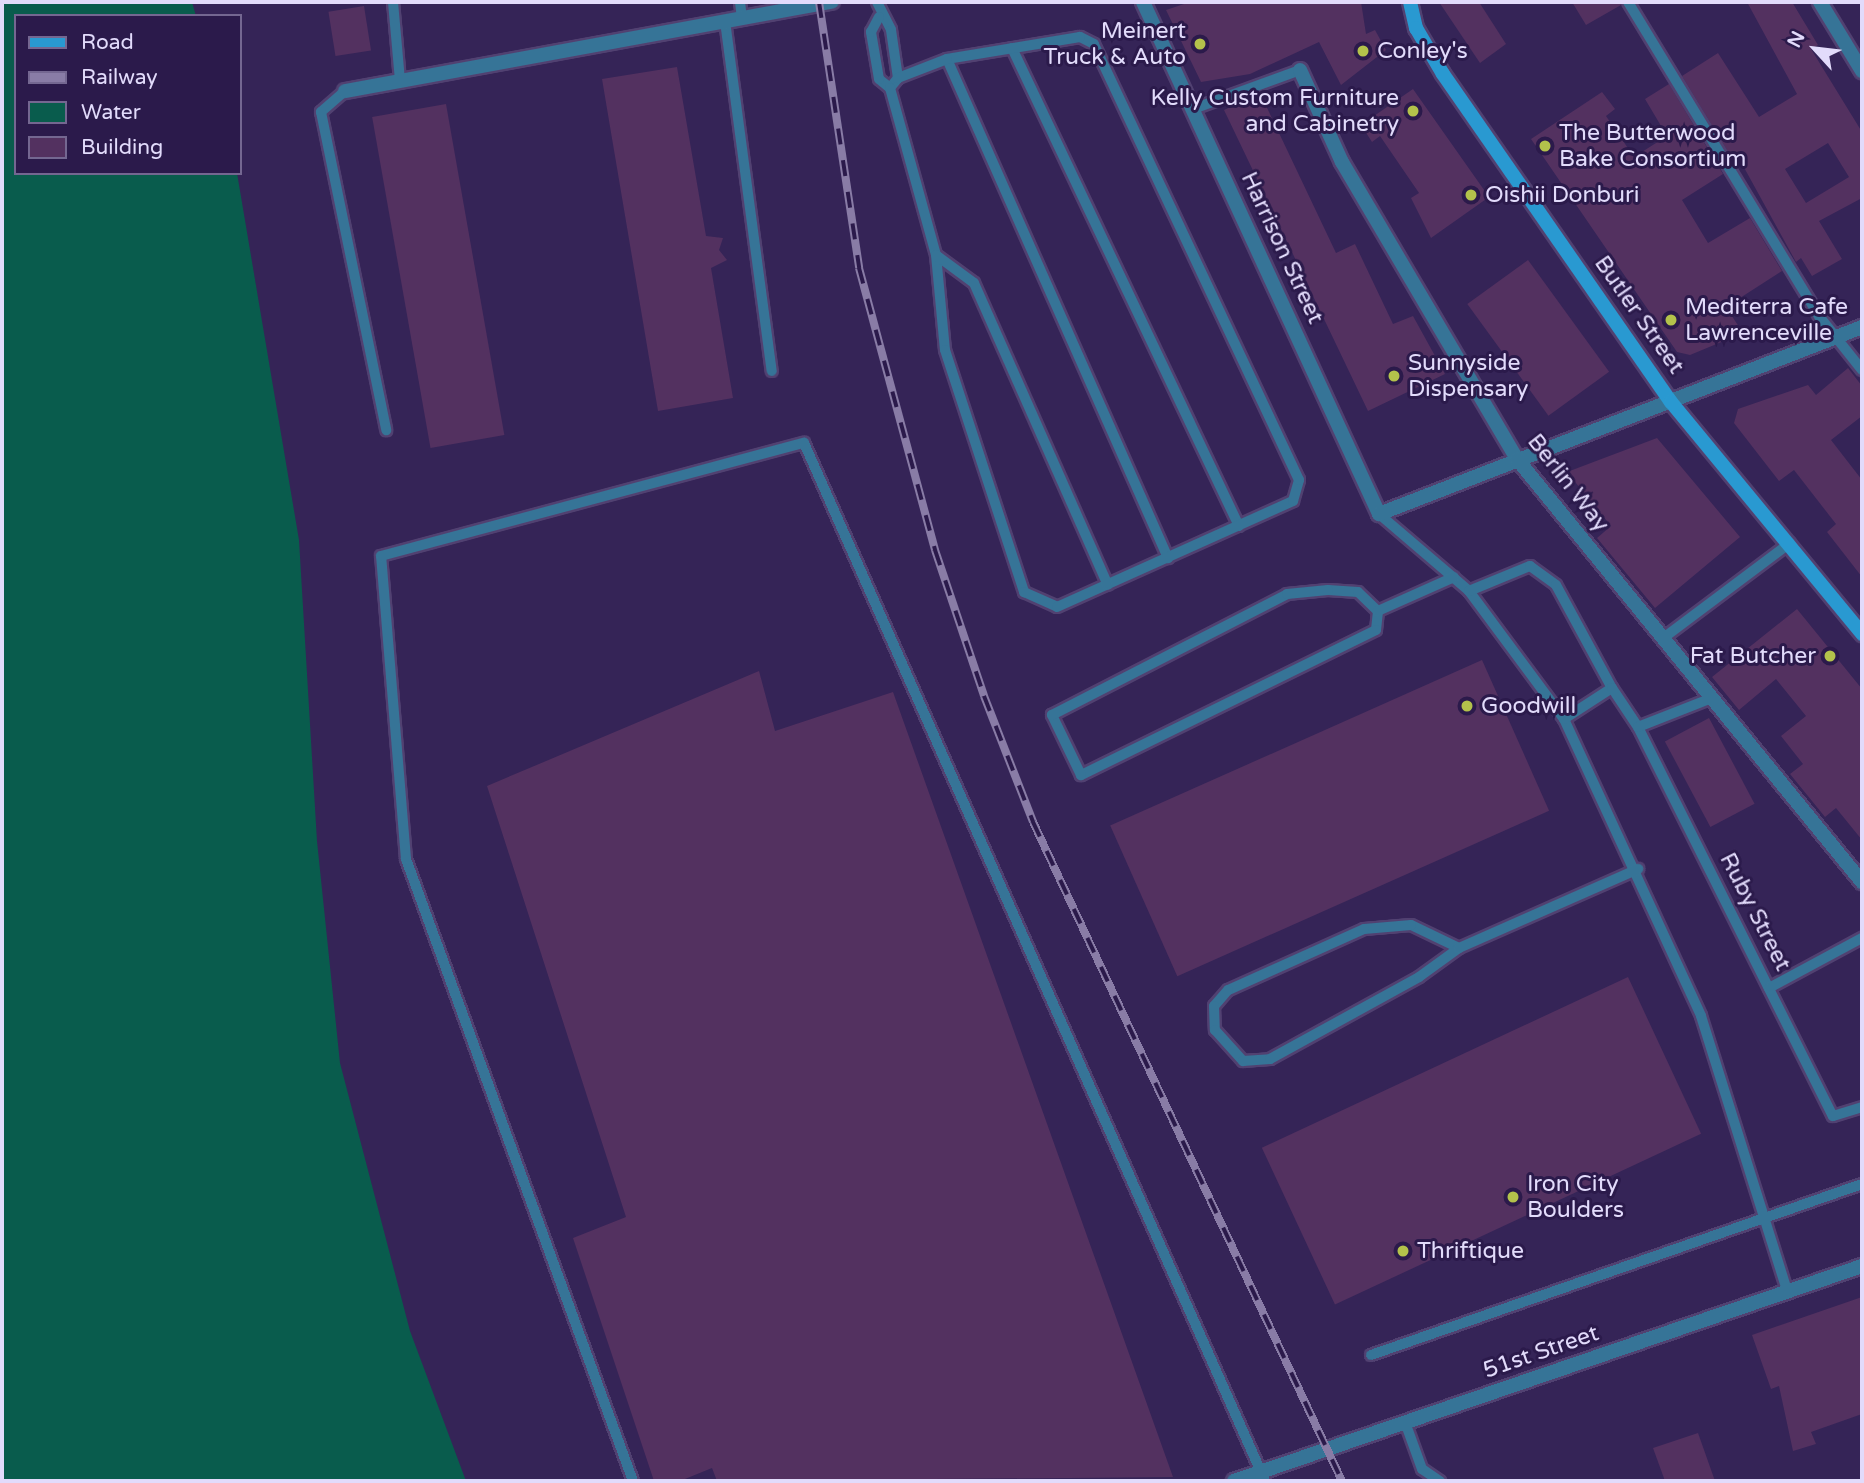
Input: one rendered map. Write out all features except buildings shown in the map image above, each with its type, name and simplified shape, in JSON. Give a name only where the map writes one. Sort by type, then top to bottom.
[{"type":"main road","name":"Butler Street","points":[[1409,2],[1416,28],[1443,74],[1671,402],[1790,543],[1862,634]]},
{"type":"street","points":[[345,91],[832,2]]},
{"type":"street","name":"Harrison Street","points":[[1143,2],[1379,514]]},
{"type":"street","points":[[1820,2],[1862,71]]},
{"type":"street","name":"Berlin Way","points":[[1300,70],[1342,162],[1517,459],[1862,882]]},
{"type":"street","points":[[1379,514],[1862,327]]},
{"type":"street","name":"51st Street","points":[[1234,1481],[1263,1476],[1405,1422],[1862,1266]]},
{"type":"lane","points":[[393,2],[400,80]]},
{"type":"lane","points":[[740,2],[742,18]]},
{"type":"lane","points":[[877,2],[879,17],[891,30],[898,78]]},
{"type":"lane","points":[[1628,2],[1835,337],[1862,370]]},
{"type":"lane","points":[[879,17],[871,32],[880,79],[890,88],[936,255],[945,350],[1024,592],[1058,607],[1293,501],[1299,480],[1094,44],[1080,37],[947,59],[898,78],[890,88]]},
{"type":"lane","points":[[725,21],[772,371]]},
{"type":"lane","points":[[1012,48],[1239,526]]},
{"type":"lane","points":[[947,59],[1168,558]]},
{"type":"lane","points":[[1193,109],[1300,70]]},
{"type":"lane","points":[[345,91],[321,112],[386,430]]},
{"type":"lane","points":[[936,255],[974,283],[1108,585]]},
{"type":"lane","points":[[633,1481],[407,859],[381,556],[804,443],[1263,1476]]},
{"type":"lane","points":[[1379,514],[1469,591],[1564,719],[1638,869],[1701,1016],[1762,1219],[1787,1292]]},
{"type":"lane","points":[[1662,639],[1790,543]]},
{"type":"lane","name":"Ruby Street","points":[[1469,591],[1530,566],[1556,585],[1612,688],[1638,727],[1833,1116],[1862,1107]]},
{"type":"lane","points":[[1378,611],[1454,577]]},
{"type":"lane","points":[[1358,592],[1378,611],[1376,630],[1081,775],[1052,715],[1287,594],[1358,592]]},
{"type":"lane","points":[[1564,719],[1612,688]]},
{"type":"lane","points":[[1638,727],[1712,698]]},
{"type":"lane","points":[[1459,947],[1411,925],[1364,929],[1228,990],[1214,1006],[1215,1030],[1244,1061],[1270,1059],[1419,977],[1459,947],[1638,869]]},
{"type":"lane","points":[[1769,988],[1862,938]]},
{"type":"lane","points":[[1371,1354],[1862,1184]]},
{"type":"lane","points":[[1405,1422],[1422,1469],[1440,1481]]},
{"type":"water","points":[[2,2],[192,2],[195,14],[14,14],[14,175],[237,175],[299,540],[317,841],[340,1063],[410,1331],[466,1481],[2,1481]]},
{"type":"railway","points":[[819,2],[859,268],[935,550],[984,696],[1033,822],[1342,1481]]},
{"type":"place","name":"Meinert Truck & Auto","points":[[1200,44]]},
{"type":"place","name":"Conley's","points":[[1363,51]]},
{"type":"place","name":"Kelly Custom Furniture and Cabinetry","points":[[1413,111]]},
{"type":"place","name":"The Butterwood Bake Consortium","points":[[1545,146]]},
{"type":"place","name":"Oishii Donburi","points":[[1471,195]]},
{"type":"place","name":"Mediterra Cafe Lawrenceville","points":[[1671,320]]},
{"type":"place","name":"Sunnyside Dispensary","points":[[1394,376]]},
{"type":"place","name":"Fat Butcher","points":[[1830,656]]},
{"type":"place","name":"Goodwill","points":[[1467,706]]},
{"type":"place","name":"Iron City Boulders","points":[[1513,1197]]},
{"type":"place","name":"Thriftique","points":[[1403,1251]]}]
